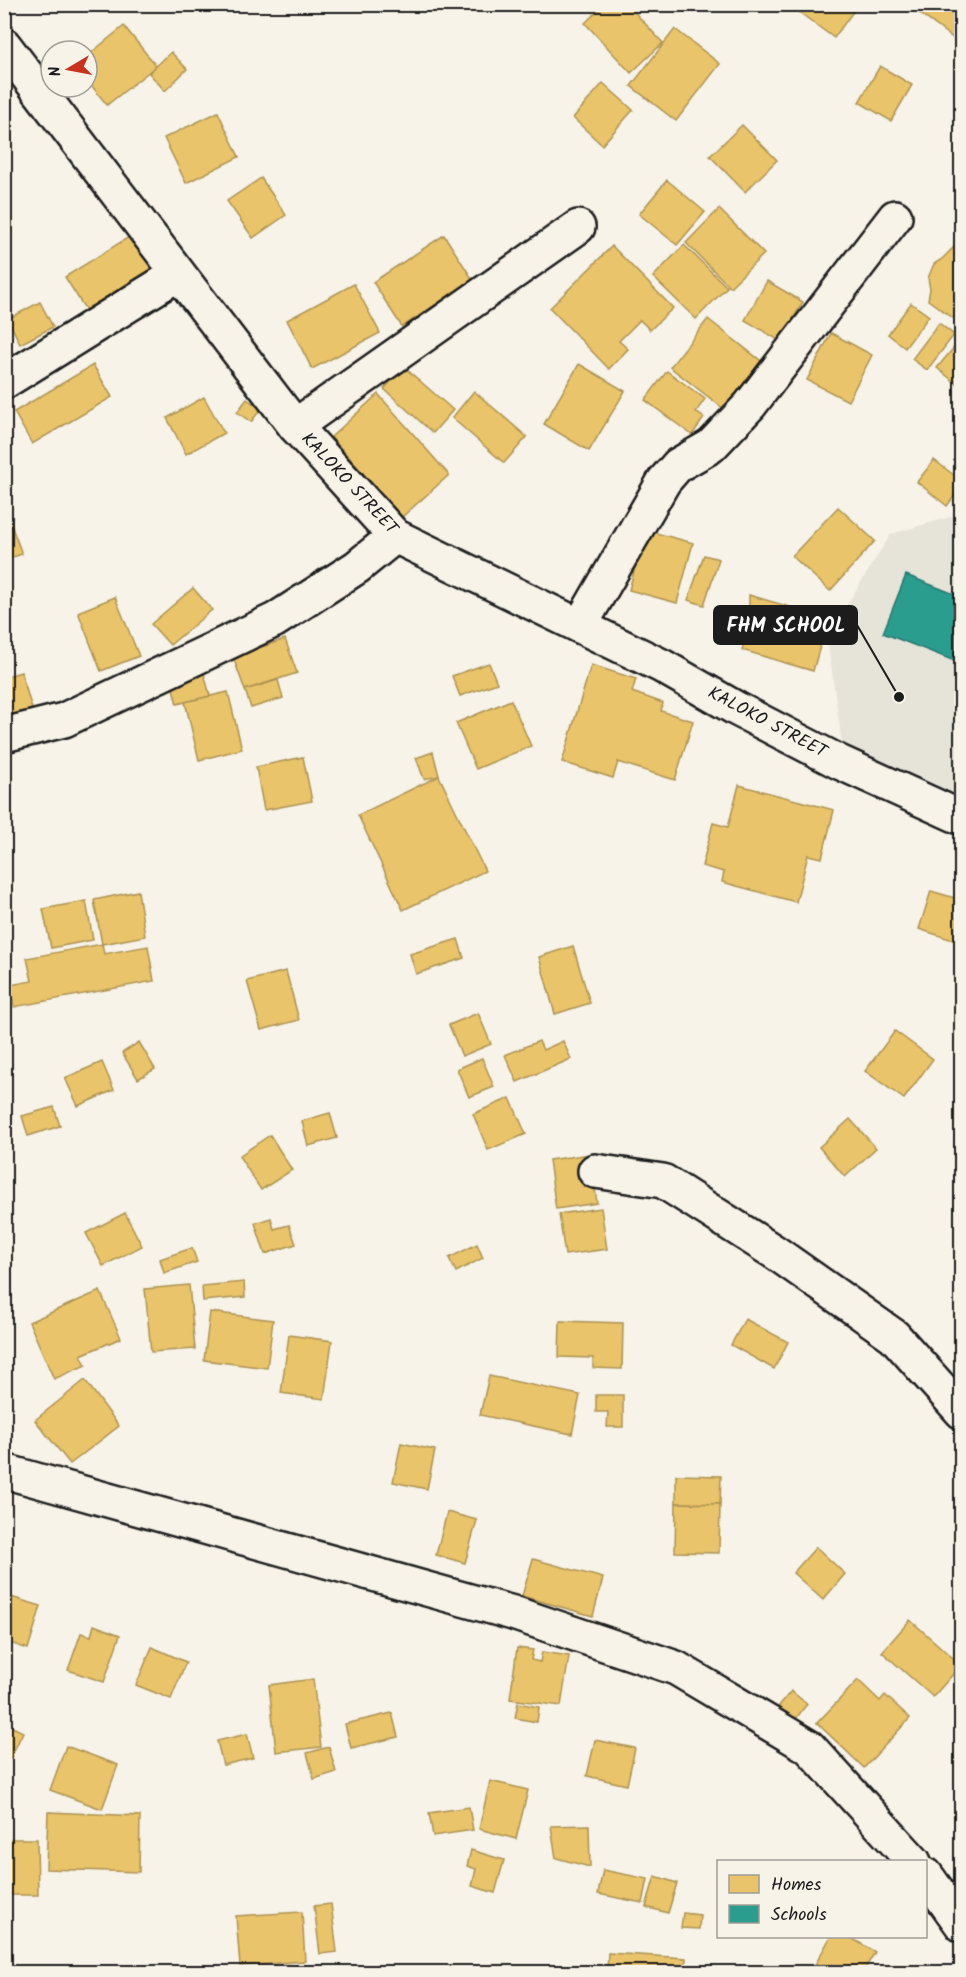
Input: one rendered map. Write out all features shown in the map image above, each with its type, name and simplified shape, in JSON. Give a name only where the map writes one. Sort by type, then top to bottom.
[{"type":"street","name":"KALOKO STREET","points":[[4,45],[294,426],[395,536],[662,666],[737,709],[839,762],[962,818]]},
{"type":"street","points":[[580,627],[664,481],[678,465],[711,446],[750,405],[895,217]]},
{"type":"street","points":[[294,426],[578,227]]},
{"type":"street","points":[[4,382],[178,274]]},
{"type":"street","points":[[4,735],[64,720],[275,620],[357,567],[395,536]]},
{"type":"street","points":[[595,1171],[663,1181],[776,1253],[894,1336],[962,1412]]},
{"type":"street","points":[[4,1471],[513,1613],[676,1668],[809,1747],[912,1860]]},
{"type":"street","points":[[927,1876],[962,1925]]},
{"type":"shaded area","points":[[961,514],[961,804],[844,758],[827,637],[891,534]]},
{"type":"building: Homes","points":[[605,4],[627,4],[663,43],[631,73],[585,23]]},
{"type":"building: Homes","points":[[798,4],[849,4],[855,9],[834,38],[795,9]]},
{"type":"building: Homes","points":[[924,4],[962,4],[962,45],[918,12]]},
{"type":"building: Homes","points":[[124,26],[156,66],[107,105],[99,95],[99,46]]},
{"type":"building: Homes","points":[[675,29],[720,64],[676,121],[631,86]]},
{"type":"building: Homes","points":[[171,52],[187,69],[165,91],[149,73]]},
{"type":"building: Homes","points":[[880,66],[912,85],[891,121],[859,102]]},
{"type":"building: Homes","points":[[603,83],[633,110],[602,145],[573,118]]},
{"type":"building: Homes","points":[[218,112],[239,157],[186,183],[164,138]]},
{"type":"building: Homes","points":[[742,125],[777,160],[745,192],[710,156]]},
{"type":"building: Homes","points":[[261,178],[286,215],[253,238],[227,201]]},
{"type":"building: Homes","points":[[667,180],[705,212],[677,245],[639,214]]},
{"type":"building: Homes","points":[[4,192],[11,200],[4,206]]},
{"type":"building: Homes","points":[[719,209],[764,254],[730,287],[686,243]]},
{"type":"building: Homes","points":[[132,235],[159,279],[92,320],[65,277]]},
{"type":"building: Homes","points":[[444,235],[473,280],[402,327],[373,282]]},
{"type":"building: Homes","points":[[684,245],[727,287],[696,319],[653,277]]},
{"type":"building: Homes","points":[[612,246],[673,308],[650,330],[640,320],[619,341],[628,349],[609,369],[550,308]]},
{"type":"building: Homes","points":[[955,246],[962,250],[962,320],[956,320],[928,300],[930,289],[928,278],[934,264]]},
{"type":"building: Homes","points":[[767,281],[803,302],[780,341],[745,320]]},
{"type":"building: Homes","points":[[354,284],[380,333],[312,369],[287,320]]},
{"type":"building: Homes","points":[[40,302],[53,327],[20,344],[8,319]]},
{"type":"building: Homes","points":[[911,303],[929,316],[905,348],[888,334]]},
{"type":"building: Homes","points":[[708,319],[761,361],[724,409],[670,367]]},
{"type":"building: Homes","points":[[939,323],[954,335],[927,370],[912,359]]},
{"type":"building: Homes","points":[[831,333],[872,355],[848,401],[807,380]]},
{"type":"building: Homes","points":[[962,339],[962,388],[937,368]]},
{"type":"building: Homes","points":[[579,364],[625,391],[589,451],[544,424]]},
{"type":"building: Homes","points":[[93,365],[112,397],[32,444],[14,412]]},
{"type":"building: Homes","points":[[404,367],[453,410],[433,433],[384,389]]},
{"type":"building: Homes","points":[[667,371],[705,399],[696,412],[704,418],[692,435],[645,400]]},
{"type":"building: Homes","points":[[474,391],[527,437],[504,463],[452,418]]},
{"type":"building: Homes","points":[[378,394],[449,475],[402,517],[331,437]]},
{"type":"building: Homes","points":[[204,397],[224,433],[186,454],[167,418]]},
{"type":"building: Homes","points":[[247,399],[261,409],[251,422],[237,412]]},
{"type":"building: Homes","points":[[934,460],[962,481],[962,486],[947,506],[917,482]]},
{"type":"building: Homes","points":[[4,506],[22,554],[4,560]]},
{"type":"building: Homes","points":[[838,507],[875,541],[830,591],[792,556]]},
{"type":"building: Homes","points":[[645,530],[693,543],[677,603],[629,590]]},
{"type":"building: Homes","points":[[704,555],[719,559],[704,605],[688,600]]},
{"type":"building: Homes","points":[[193,588],[212,610],[170,645],[151,624]]},
{"type":"building: Homes","points":[[749,595],[828,618],[813,671],[742,650],[749,626]]},
{"type":"building: Homes","points":[[115,597],[139,656],[101,671],[78,612]]},
{"type":"building: Homes","points":[[285,639],[297,673],[245,690],[233,657]]},
{"type":"building: Homes","points":[[489,663],[497,683],[460,696],[452,676]]},
{"type":"building: Homes","points":[[591,665],[636,679],[632,692],[663,703],[661,711],[693,721],[675,780],[618,762],[613,778],[562,762]]},
{"type":"building: Homes","points":[[203,669],[210,696],[177,704],[170,677]]},
{"type":"building: Homes","points":[[21,672],[33,712],[4,721],[4,677]]},
{"type":"building: Homes","points":[[278,680],[283,698],[251,708],[245,690]]},
{"type":"building: Homes","points":[[228,692],[242,749],[199,760],[185,702]]},
{"type":"building: Homes","points":[[511,700],[531,746],[476,769],[456,723]]},
{"type":"building: Homes","points":[[433,752],[439,776],[424,779],[416,758]]},
{"type":"building: Homes","points":[[303,757],[312,801],[264,810],[256,767]]},
{"type":"building: Homes","points":[[439,776],[485,871],[403,910],[358,815]]},
{"type":"building: Homes","points":[[739,785],[834,810],[822,858],[808,855],[796,902],[722,882],[724,872],[702,866],[713,823],[728,827]]},
{"type":"building: Homes","points":[[138,891],[145,936],[102,944],[94,900]]},
{"type":"building: Homes","points":[[931,891],[962,900],[962,943],[919,929]]},
{"type":"building: Homes","points":[[86,901],[93,940],[51,948],[43,909]]},
{"type":"building: Homes","points":[[458,939],[464,958],[416,974],[410,954]]},
{"type":"building: Homes","points":[[102,944],[104,954],[148,946],[154,981],[14,1007],[10,985],[32,981],[27,958]]},
{"type":"building: Homes","points":[[573,946],[590,1003],[555,1014],[539,957]]},
{"type":"building: Homes","points":[[286,971],[299,1020],[261,1030],[247,981]]},
{"type":"building: Homes","points":[[478,1013],[491,1044],[462,1056],[449,1025]]},
{"type":"building: Homes","points":[[895,1031],[933,1059],[904,1099],[865,1071]]},
{"type":"building: Homes","points":[[539,1041],[543,1050],[563,1041],[571,1059],[517,1082],[505,1055]]},
{"type":"building: Homes","points":[[139,1042],[155,1069],[138,1079],[122,1053]]},
{"type":"building: Homes","points":[[482,1058],[494,1087],[469,1097],[457,1069]]},
{"type":"building: Homes","points":[[102,1062],[114,1090],[78,1106],[65,1078]]},
{"type":"building: Homes","points":[[510,1098],[526,1134],[488,1150],[473,1114]]},
{"type":"building: Homes","points":[[54,1107],[60,1126],[28,1136],[22,1116]]},
{"type":"building: Homes","points":[[330,1113],[337,1138],[308,1146],[302,1121]]},
{"type":"building: Homes","points":[[850,1119],[876,1148],[845,1177],[819,1147]]},
{"type":"building: Homes","points":[[270,1135],[292,1170],[261,1190],[239,1156]]},
{"type":"building: Homes","points":[[590,1154],[597,1203],[556,1209],[549,1160]]},
{"type":"building: Homes","points":[[601,1208],[607,1249],[565,1255],[559,1214]]},
{"type":"building: Homes","points":[[125,1213],[142,1246],[103,1266],[86,1233]]},
{"type":"building: Homes","points":[[271,1218],[274,1229],[289,1225],[296,1244],[265,1254],[255,1223]]},
{"type":"building: Homes","points":[[477,1244],[483,1258],[456,1272],[449,1258]]},
{"type":"building: Homes","points":[[192,1248],[197,1262],[164,1273],[160,1259]]},
{"type":"building: Homes","points":[[244,1282],[245,1297],[203,1301],[202,1286]]},
{"type":"building: Homes","points":[[189,1285],[195,1349],[151,1352],[145,1289]]},
{"type":"building: Homes","points":[[100,1291],[121,1338],[81,1355],[86,1365],[54,1379],[29,1322]]},
{"type":"building: Homes","points":[[210,1312],[273,1320],[267,1368],[204,1360]]},
{"type":"building: Homes","points":[[745,1319],[788,1342],[774,1369],[731,1345]]},
{"type":"building: Homes","points":[[560,1321],[623,1323],[622,1369],[593,1368],[593,1358],[559,1357]]},
{"type":"building: Homes","points":[[289,1335],[332,1341],[324,1399],[281,1393]]},
{"type":"building: Homes","points":[[489,1376],[580,1395],[572,1434],[480,1415]]},
{"type":"building: Homes","points":[[85,1380],[119,1426],[70,1464],[35,1420]]},
{"type":"building: Homes","points":[[596,1395],[623,1395],[623,1427],[607,1427],[608,1412],[596,1412]]},
{"type":"building: Homes","points":[[401,1443],[435,1450],[427,1489],[393,1482]]},
{"type":"building: Homes","points":[[676,1475],[721,1476],[720,1504],[676,1503]]},
{"type":"building: Homes","points":[[676,1503],[720,1504],[719,1553],[675,1552]]},
{"type":"building: Homes","points":[[447,1512],[477,1520],[465,1563],[436,1555]]},
{"type":"building: Homes","points":[[816,1547],[845,1574],[823,1600],[793,1573]]},
{"type":"building: Homes","points":[[533,1559],[603,1578],[593,1616],[522,1596]]},
{"type":"building: Homes","points":[[4,1595],[41,1606],[28,1649],[4,1641]]},
{"type":"building: Homes","points":[[910,1620],[961,1665],[933,1697],[882,1652]]},
{"type":"building: Homes","points":[[94,1625],[120,1635],[104,1682],[68,1670],[81,1633],[91,1636]]},
{"type":"building: Homes","points":[[152,1647],[186,1662],[171,1699],[136,1685]]},
{"type":"building: Homes","points":[[517,1648],[533,1650],[531,1660],[540,1662],[542,1652],[569,1656],[561,1706],[510,1699]]},
{"type":"building: Homes","points":[[313,1679],[321,1747],[276,1752],[269,1685]]},
{"type":"building: Homes","points":[[858,1680],[880,1701],[885,1695],[910,1718],[864,1768],[817,1723]]},
{"type":"building: Homes","points":[[791,1691],[807,1704],[795,1720],[778,1707]]},
{"type":"building: Homes","points":[[518,1703],[539,1707],[537,1722],[515,1718]]},
{"type":"building: Homes","points":[[392,1713],[398,1737],[351,1748],[345,1724]]},
{"type":"building: Homes","points":[[4,1723],[23,1732],[4,1771]]},
{"type":"building: Homes","points":[[247,1734],[253,1758],[223,1765],[217,1741]]},
{"type":"building: Homes","points":[[595,1740],[635,1748],[627,1785],[587,1776]]},
{"type":"building: Homes","points":[[66,1746],[118,1765],[102,1809],[50,1790]]},
{"type":"building: Homes","points":[[329,1747],[336,1772],[314,1779],[307,1753]]},
{"type":"building: Homes","points":[[490,1781],[528,1790],[516,1839],[479,1829]]},
{"type":"building: Homes","points":[[469,1807],[473,1830],[433,1836],[429,1813]]},
{"type":"building: Homes","points":[[48,1812],[140,1816],[139,1872],[46,1869]]},
{"type":"building: Homes","points":[[589,1825],[590,1867],[556,1858],[551,1826]]},
{"type":"building: Homes","points":[[4,1839],[37,1839],[38,1895],[4,1895]]},
{"type":"building: Homes","points":[[471,1850],[504,1860],[495,1893],[472,1886],[476,1869],[467,1866]]},
{"type":"building: Homes","points":[[603,1870],[648,1879],[643,1903],[598,1894]]},
{"type":"building: Homes","points":[[655,1876],[677,1883],[668,1913],[646,1907]]},
{"type":"building: Homes","points":[[331,1904],[337,1952],[320,1954],[314,1906]]},
{"type":"building: Homes","points":[[302,1912],[305,1961],[240,1966],[236,1916]]},
{"type":"building: Homes","points":[[683,1913],[700,1915],[699,1929],[681,1928]]},
{"type":"building: Homes","points":[[830,1938],[851,1938],[875,1952],[863,1972],[829,1972],[815,1965]]},
{"type":"building: Homes","points":[[608,1953],[686,1958],[685,1972],[607,1972]]},
{"type":"building: Schools","points":[[906,575],[962,597],[962,664],[883,633]]},
{"type":"building: Schools","points":[[962,782],[962,797],[956,795]]},
{"type":"place","name":"FHM SCHOOL","points":[[899,697]]}]
